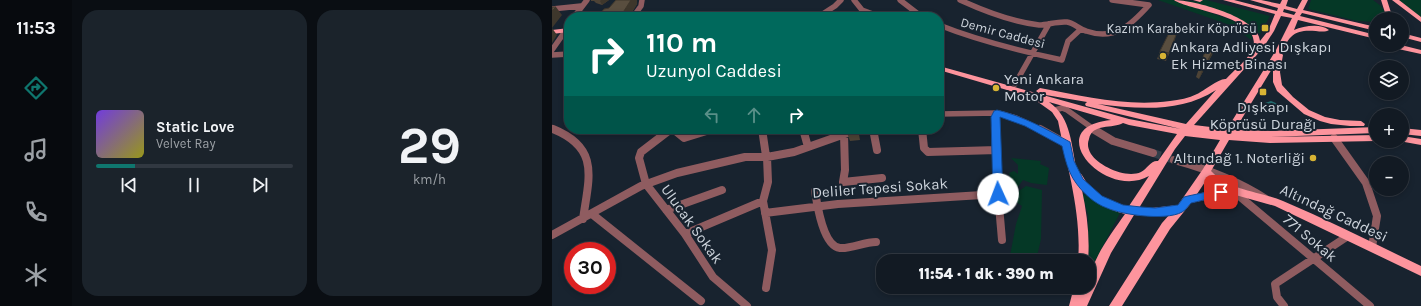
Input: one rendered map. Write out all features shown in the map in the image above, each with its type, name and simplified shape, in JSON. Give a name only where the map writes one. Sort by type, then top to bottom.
[{"type":"main road","points":[[1177,0],[1245,24],[1256,35],[1257,40],[1254,53]]},
{"type":"main road","points":[[1226,0],[1289,12],[1327,17],[1369,27]]},
{"type":"main road","points":[[1253,0],[1270,4]]},
{"type":"main road","points":[[1260,0],[1289,12],[1332,26],[1369,35]]},
{"type":"main road","points":[[1129,122],[1105,123],[1092,128],[1084,135],[1083,140],[1085,152],[1096,166],[1113,174],[1133,177],[1142,176],[1149,172],[1172,147],[1186,129],[1254,53],[1271,32],[1285,0]]},
{"type":"main road","points":[[1115,306],[1166,226],[1184,204],[1206,172],[1249,98],[1280,50],[1305,0]]},
{"type":"main road","points":[[1377,0],[1388,10]]},
{"type":"main road","points":[[1384,0],[1388,10]]},
{"type":"main road","points":[[1396,0],[1421,20]]},
{"type":"main road","points":[[1361,25],[1369,24]]},
{"type":"main road","points":[[552,29],[564,28]]},
{"type":"main road","points":[[1287,36],[1299,30],[1312,28],[1369,40]]},
{"type":"main road","points":[[552,32],[564,29]]},
{"type":"main road","points":[[1409,37],[1421,40]]},
{"type":"main road","points":[[1409,45],[1421,48]]},
{"type":"main road","points":[[1409,49],[1421,52]]},
{"type":"main road","points":[[1280,50],[1276,82],[1280,89],[1295,104],[1316,117],[1329,122],[1369,125]]},
{"type":"main road","points":[[944,64],[1120,112],[1204,130],[1313,135],[1334,138],[1369,138]]},
{"type":"main road","points":[[1040,91],[1136,105],[1176,103],[1190,100],[1212,89],[1242,66]]},
{"type":"main road","points":[[944,69],[1129,122],[1196,135],[1270,140],[1369,131]]},
{"type":"main road","points":[[1028,93],[1055,110],[1062,122],[1081,207],[1084,230],[1085,254]]},
{"type":"main road","points":[[1409,132],[1419,133]]},
{"type":"main road","points":[[1409,140],[1421,142]]},
{"type":"main road","points":[[1081,306],[1107,250],[1172,147]]},
{"type":"main road","name":"Altındağ Caddesi","points":[[1070,161],[1080,181],[1086,189],[1098,199],[1123,209],[1155,212],[1232,190]]},
{"type":"main road","name":"Altındağ Caddesi","points":[[1206,172],[1213,179],[1232,190],[1266,199],[1421,271]]},
{"type":"main road","points":[[1075,306],[1078,294]]},
{"type":"street","points":[[577,12],[586,0]]},
{"type":"street","points":[[637,12],[641,6],[642,0]]},
{"type":"street","points":[[826,12],[840,1],[849,0]]},
{"type":"street","points":[[854,0],[862,10],[867,12]]},
{"type":"street","points":[[900,0],[916,12]]},
{"type":"street","points":[[960,0],[988,11],[1025,21],[1046,25],[1065,22],[1081,29],[1100,34],[1114,33],[1122,30],[1138,17],[1149,5],[1112,0]]},
{"type":"street","points":[[552,9],[581,6]]},
{"type":"street","points":[[1015,84],[1034,54],[1050,24]]},
{"type":"street","name":"Demir Caddesi","points":[[944,27],[972,38],[1062,60],[1068,41],[1081,29]]},
{"type":"street","points":[[552,50],[564,34]]},
{"type":"street","points":[[552,55],[564,54]]},
{"type":"street","points":[[1055,110],[1062,108],[1067,110],[1113,141],[1153,153]]},
{"type":"street","points":[[997,113],[995,117],[998,194],[1002,240]]},
{"type":"street","points":[[944,114],[997,113],[1028,124],[1067,144]]},
{"type":"street","points":[[552,129],[571,137],[582,148],[589,167],[590,174],[583,219]]},
{"type":"street","name":"Ulucak Sokak","points":[[665,134],[647,146],[639,158],[646,184],[685,234],[713,277],[747,306]]},
{"type":"street","points":[[679,134],[684,138],[688,138],[700,134]]},
{"type":"street","points":[[763,134],[767,156],[768,182],[763,201],[772,250],[766,288]]},
{"type":"street","points":[[804,134],[808,147]]},
{"type":"street","points":[[552,235],[646,184],[677,173],[745,157],[767,156],[808,147],[838,134]]},
{"type":"street","points":[[840,134],[846,157],[844,182],[882,178]]},
{"type":"street","points":[[874,134],[877,150]]},
{"type":"street","points":[[923,134],[924,148],[928,152],[997,150]]},
{"type":"street","points":[[1334,138],[1366,183],[1377,216],[1372,247]]},
{"type":"street","points":[[1174,160],[1250,187],[1266,199]]},
{"type":"street","points":[[666,210],[722,190]]},
{"type":"street","name":"771 Sokak","points":[[1232,190],[1370,306]]},
{"type":"street","points":[[815,191],[825,232],[832,245],[838,248],[876,242]]},
{"type":"street","name":"Deliler Tepesi Sokak","points":[[765,213],[818,207],[915,200],[932,197],[998,194]]},
{"type":"street","points":[[685,234],[763,201]]},
{"type":"street","points":[[592,214],[701,301]]},
{"type":"street","points":[[1284,306],[1277,297],[1275,284],[1312,258],[1348,236]]},
{"type":"shaded area","points":[[1158,0],[1173,0],[1231,20],[1242,25],[1251,33],[1252,39],[1230,25]]},
{"type":"shaded area","points":[[1181,0],[1201,2],[1200,0],[1206,0],[1270,16],[1260,34],[1243,21]]},
{"type":"shaded area","points":[[1311,0],[1373,0],[1381,6],[1384,12],[1369,12],[1369,22],[1357,21],[1308,9]]},
{"type":"shaded area","points":[[1399,0],[1421,0],[1421,18]]},
{"type":"shaded area","points":[[1271,101],[1283,106],[1284,111],[1277,113],[1268,109],[1265,103]]},
{"type":"shaded area","points":[[1011,158],[1041,161],[1040,164],[1049,168],[1047,185],[1031,183],[1023,180],[1017,188],[1013,187],[1009,173],[1014,171],[1018,174],[1018,165]]},
{"type":"shaded area","points":[[1026,186],[1042,190],[1041,239],[1038,254],[1010,254],[1016,224],[1022,206],[1015,201],[1016,193]]},
{"type":"shaded area","points":[[1082,193],[1100,204],[1120,213],[1096,259],[1096,254],[1089,254],[1088,215]]},
{"type":"building","points":[[616,0],[631,0],[623,12],[602,12],[604,9],[609,8]]},
{"type":"building","points":[[1169,33],[1176,35],[1169,53],[1160,51]]},
{"type":"building","points":[[1208,43],[1216,45],[1202,71],[1199,69]]},
{"type":"tunnel","points":[[1153,153],[1171,159]]},
{"type":"place","name":"Kazım Karabekir Köprüsü","points":[[1265,28]]},
{"type":"place","name":"Ankara Adliyesi Dışkapı Ek Hizmet Binası","points":[[1163,56]]},
{"type":"place","name":"Yeni Ankara Motor","points":[[996,88]]},
{"type":"place","name":"Dışkapı Köprüsü Durağı","points":[[1263,92]]},
{"type":"place","name":"Altındağ 1. Noterliği","points":[[1313,158]]},
{"type":"route","points":[[998,194],[995,117],[997,113],[1028,124],[1067,144],[1070,161],[1080,181],[1086,189],[1098,199],[1110,205],[1141,212],[1171,211],[1181,208],[1188,200],[1221,192]]}]
